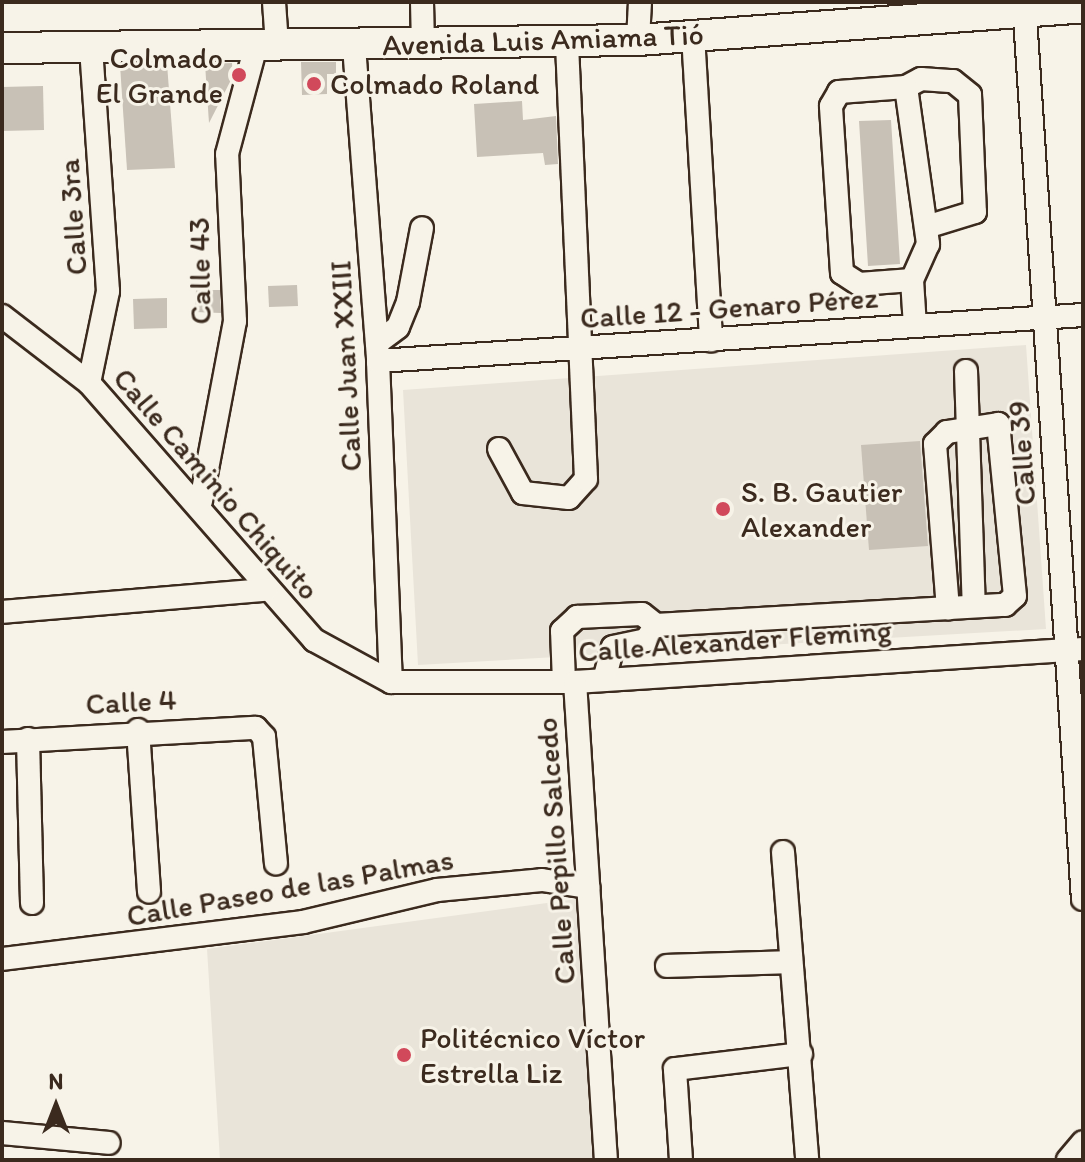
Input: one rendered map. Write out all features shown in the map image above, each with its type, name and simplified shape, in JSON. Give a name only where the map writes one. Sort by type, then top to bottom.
[{"type":"main road","name":"Avenida Luis Amiama Tió","points":[[2,48],[267,42],[423,46],[638,40],[1025,6],[1083,7]]},
{"type":"street","name":"Calle 43","points":[[201,501],[235,321],[227,154],[267,42],[274,2]]},
{"type":"street","points":[[422,2],[423,46]]},
{"type":"street","points":[[638,40],[640,2]]},
{"type":"street","name":"Calle 39","points":[[1025,6],[1042,318],[1075,649],[1083,899]]},
{"type":"street","points":[[693,35],[711,340]]},
{"type":"street","points":[[499,449],[523,493],[547,501],[580,491],[586,479],[576,348],[567,42]]},
{"type":"street","name":"Calle 3ra","points":[[89,383],[108,291],[91,46]]},
{"type":"street","name":"Calle Juan XXIII","points":[[354,46],[377,352],[391,682]]},
{"type":"street","points":[[912,280],[859,284],[842,273],[831,106],[839,92],[906,87],[921,79],[953,81],[970,95],[975,212],[926,227]]},
{"type":"street","points":[[906,87],[926,227],[925,262],[912,280],[915,326]]},
{"type":"street","points":[[377,352],[398,327],[408,302],[422,228]]},
{"type":"street","name":"Calle 12 - Genaro Pérez","points":[[377,352],[576,348],[1083,315]]},
{"type":"street","name":"Calle Caminio Chiquito","points":[[2,316],[89,383],[201,501],[266,590],[314,640],[391,682]]},
{"type":"street","points":[[966,371],[974,606]]},
{"type":"street","points":[[604,680],[613,647],[646,640],[656,625],[1005,605],[1015,596],[1004,432],[998,424],[967,425],[935,444],[948,608]]},
{"type":"street","points":[[2,612],[266,590]]},
{"type":"street","name":"Calle Pepillo Salcedo","points":[[606,1160],[588,887],[562,631],[577,617],[642,614],[656,625]]},
{"type":"street","name":"Calle Alexander Fleming","points":[[391,682],[569,682],[1075,649]]},
{"type":"street","points":[[138,730],[149,892]]},
{"type":"street","name":"Calle 4","points":[[2,742],[138,730],[262,731],[276,863]]},
{"type":"street","points":[[28,739],[32,903]]},
{"type":"street","points":[[783,852],[807,1160]]},
{"type":"street","name":"Calle Paseo de las Palmas","points":[[2,959],[303,922],[437,890],[542,880],[588,887]]},
{"type":"street","points":[[667,966],[791,962]]},
{"type":"street","points":[[681,1160],[675,1069],[801,1054]]},
{"type":"street","points":[[2,1133],[109,1143]]},
{"type":"street","points":[[1068,1160],[1083,1142]]},
{"type":"shaded area","name":"S. B. Gautier Alexander","points":[[1026,345],[1046,629],[418,665],[403,390]]},
{"type":"shaded area","name":"Politécnico Víctor Estrella Liz","points":[[584,898],[601,1160],[220,1160],[207,949]]},
{"type":"building","name":"Colmado Roland","points":[[301,62],[336,62],[336,74],[327,74],[327,94],[302,95]]},
{"type":"building","points":[[232,63],[233,76],[209,123],[205,64]]},
{"type":"building","points":[[167,64],[175,168],[127,170],[120,65]]},
{"type":"building","points":[[43,86],[44,130],[2,131],[2,87]]},
{"type":"building","points":[[522,101],[523,120],[556,116],[558,164],[545,165],[543,153],[477,157],[474,104]]},
{"type":"building","points":[[891,120],[900,264],[868,266],[859,121]]},
{"type":"building","points":[[297,285],[298,306],[269,307],[268,286]]},
{"type":"building","points":[[196,290],[220,290],[221,313],[195,312]]},
{"type":"building","points":[[167,298],[167,328],[134,329],[133,299]]},
{"type":"building","points":[[920,441],[928,546],[869,550],[861,445]]},
{"type":"place","name":"Colmado El Grande","points":[[239,75]]},
{"type":"place","name":"Colmado Roland","points":[[314,84]]},
{"type":"place","name":"S. B. Gautier Alexander","points":[[723,509]]},
{"type":"place","name":"Politécnico Víctor Estrella Liz","points":[[404,1055]]}]
